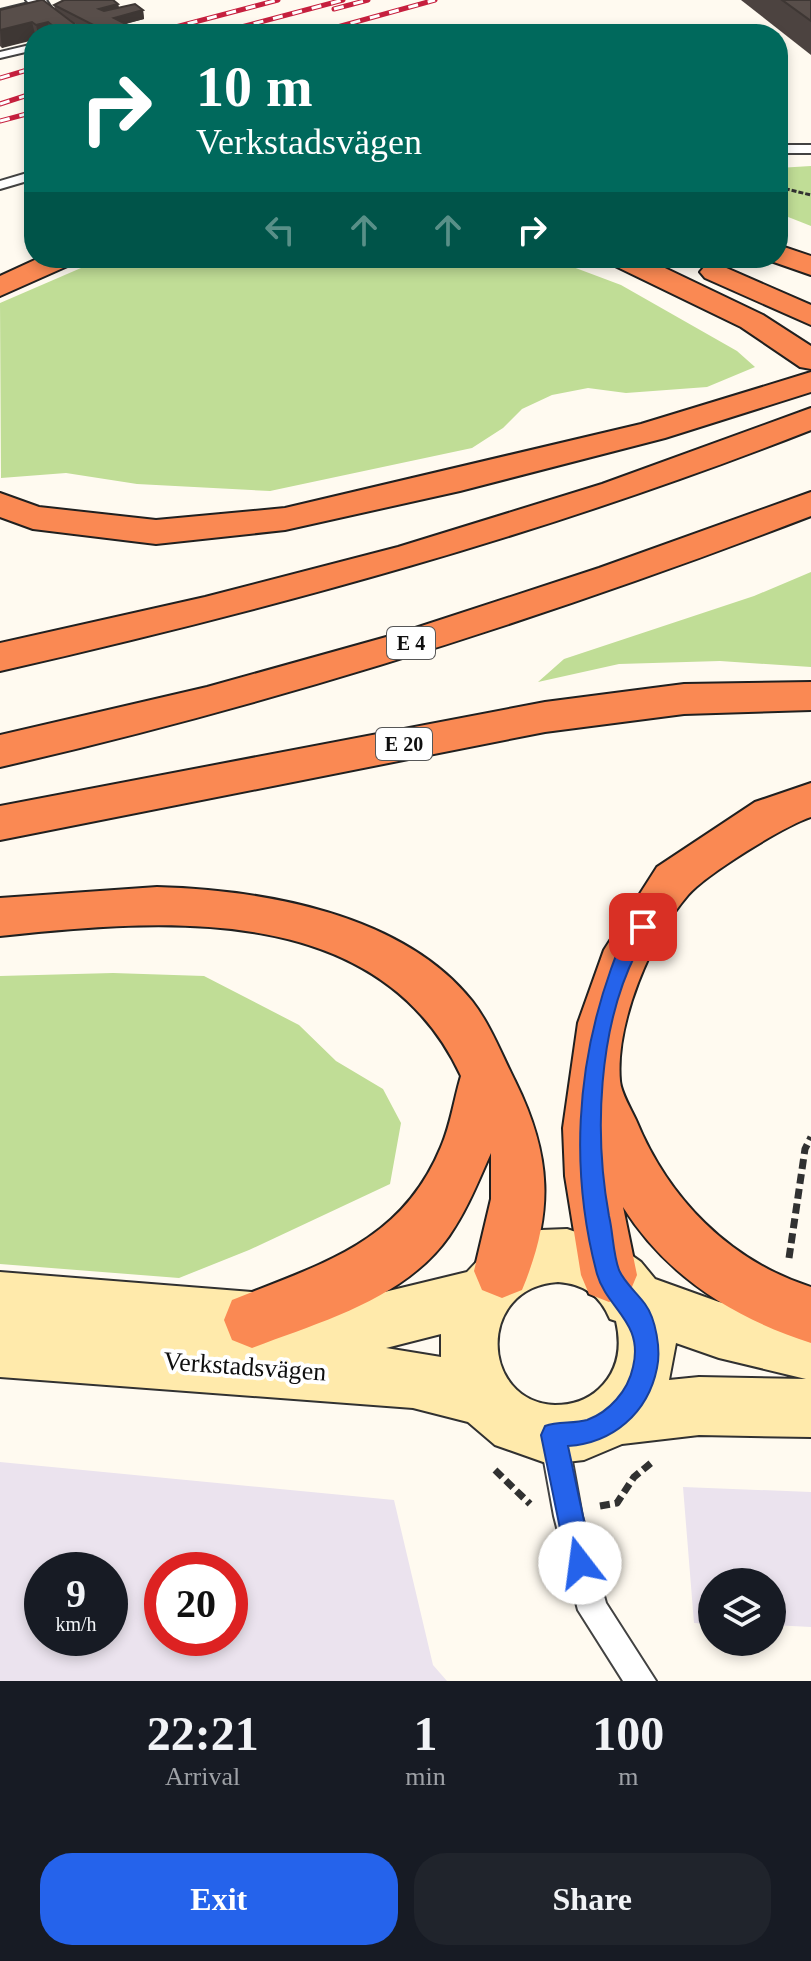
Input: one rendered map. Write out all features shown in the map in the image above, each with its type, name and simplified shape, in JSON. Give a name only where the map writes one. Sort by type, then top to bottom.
[{"type":"highway","points":[[0,263],[24,253]]},
{"type":"highway","points":[[788,258],[811,266]]},
{"type":"highway","points":[[0,287],[41,268]]},
{"type":"highway","points":[[642,268],[752,321],[811,360]]},
{"type":"highway","points":[[702,268],[811,316]]},
{"type":"highway","points":[[750,268],[811,295]]},
{"type":"highway","points":[[0,504],[33,518],[156,532],[285,519],[460,480],[765,398],[811,382]]},
{"type":"highway","points":[[0,657],[110,633],[361,568],[569,505],[805,420]]},
{"type":"highway","name":"E 4","points":[[0,751],[129,724],[416,642],[641,570],[811,503]]},
{"type":"highway","name":"E 20","points":[[0,823],[545,717],[684,699],[811,696]]},
{"type":"highway","points":[[620,1287],[591,1176],[589,1128],[602,1023],[627,950],[673,880],[770,814],[811,800]]},
{"type":"highway","points":[[0,917],[164,904],[278,915],[335,933],[381,955],[426,987],[460,1023],[506,1115],[519,1161],[513,1226],[490,1284]]},
{"type":"highway","points":[[252,1320],[356,1279],[405,1249],[441,1206],[460,1165],[486,1075]]},
{"type":"highway","points":[[595,1084],[649,1200],[693,1249],[736,1284],[811,1315]]},
{"type":"main road","name":"Verkstadsvägen","points":[[0,1300],[252,1320],[368,1324],[490,1284],[531,1257],[563,1255],[595,1265],[620,1287],[719,1330],[811,1351]]},
{"type":"main road","name":"Verkstadsvägen","points":[[490,1284],[469,1330],[472,1365],[489,1398],[518,1423],[554,1435],[589,1432],[619,1415],[699,1406],[811,1408]]},
{"type":"main road","points":[[619,1415],[631,1402],[645,1369],[645,1333],[620,1287]]},
{"type":"main road","name":"Verkstadsvägen","points":[[0,1348],[413,1379],[489,1398]]},
{"type":"street","points":[[0,16],[40,6],[36,0]]},
{"type":"lane","points":[[0,55],[24,49]]},
{"type":"lane","points":[[788,149],[811,149]]},
{"type":"lane","points":[[0,185],[24,178]]},
{"type":"lane","points":[[554,1435],[568,1516],[593,1610],[641,1681]]},
{"type":"path","points":[[788,189],[811,195]]},
{"type":"shaded area","points":[[0,1462],[394,1500],[433,1665],[447,1681],[0,1681]]},
{"type":"shaded area","points":[[683,1487],[811,1492],[811,1627],[786,1626],[786,1568],[698,1568],[698,1623],[694,1623]]},
{"type":"green space","points":[[811,166],[811,226],[788,217],[788,167]]},
{"type":"green space","points":[[81,268],[576,268],[621,285],[737,351],[755,367],[707,387],[626,393],[588,388],[552,395],[522,409],[503,428],[472,448],[270,491],[137,484],[66,473],[1,478],[0,303]]},
{"type":"green space","points":[[811,572],[811,667],[720,661],[619,664],[538,682],[564,659],[754,596]]},
{"type":"green space","points":[[113,973],[204,976],[299,1025],[336,1061],[383,1089],[401,1123],[390,1184],[249,1250],[179,1278],[0,1264],[0,976]]},
{"type":"building","points":[[43,0],[75,24],[32,22],[0,30],[0,10]]},
{"type":"building","points":[[64,0],[113,0],[118,4],[99,9],[104,11],[135,4],[143,10],[114,18],[126,24],[91,24],[54,5]]},
{"type":"building","points":[[782,0],[811,0],[811,21]]},
{"type":"railway","points":[[187,24],[278,0]]},
{"type":"railway","points":[[253,24],[343,0]]},
{"type":"railway","points":[[334,9],[368,0]]},
{"type":"railway","points":[[348,24],[435,0]]},
{"type":"railway","points":[[0,78],[24,71]]},
{"type":"railway","points":[[0,104],[24,96]]},
{"type":"railway","points":[[0,121],[24,115]]},
{"type":"route","points":[[580,1563],[568,1516],[554,1435],[589,1432],[619,1415],[631,1402],[639,1386],[647,1351],[639,1315],[621,1286],[609,1275],[591,1176],[589,1128],[602,1023],[627,950],[643,927]]}]
